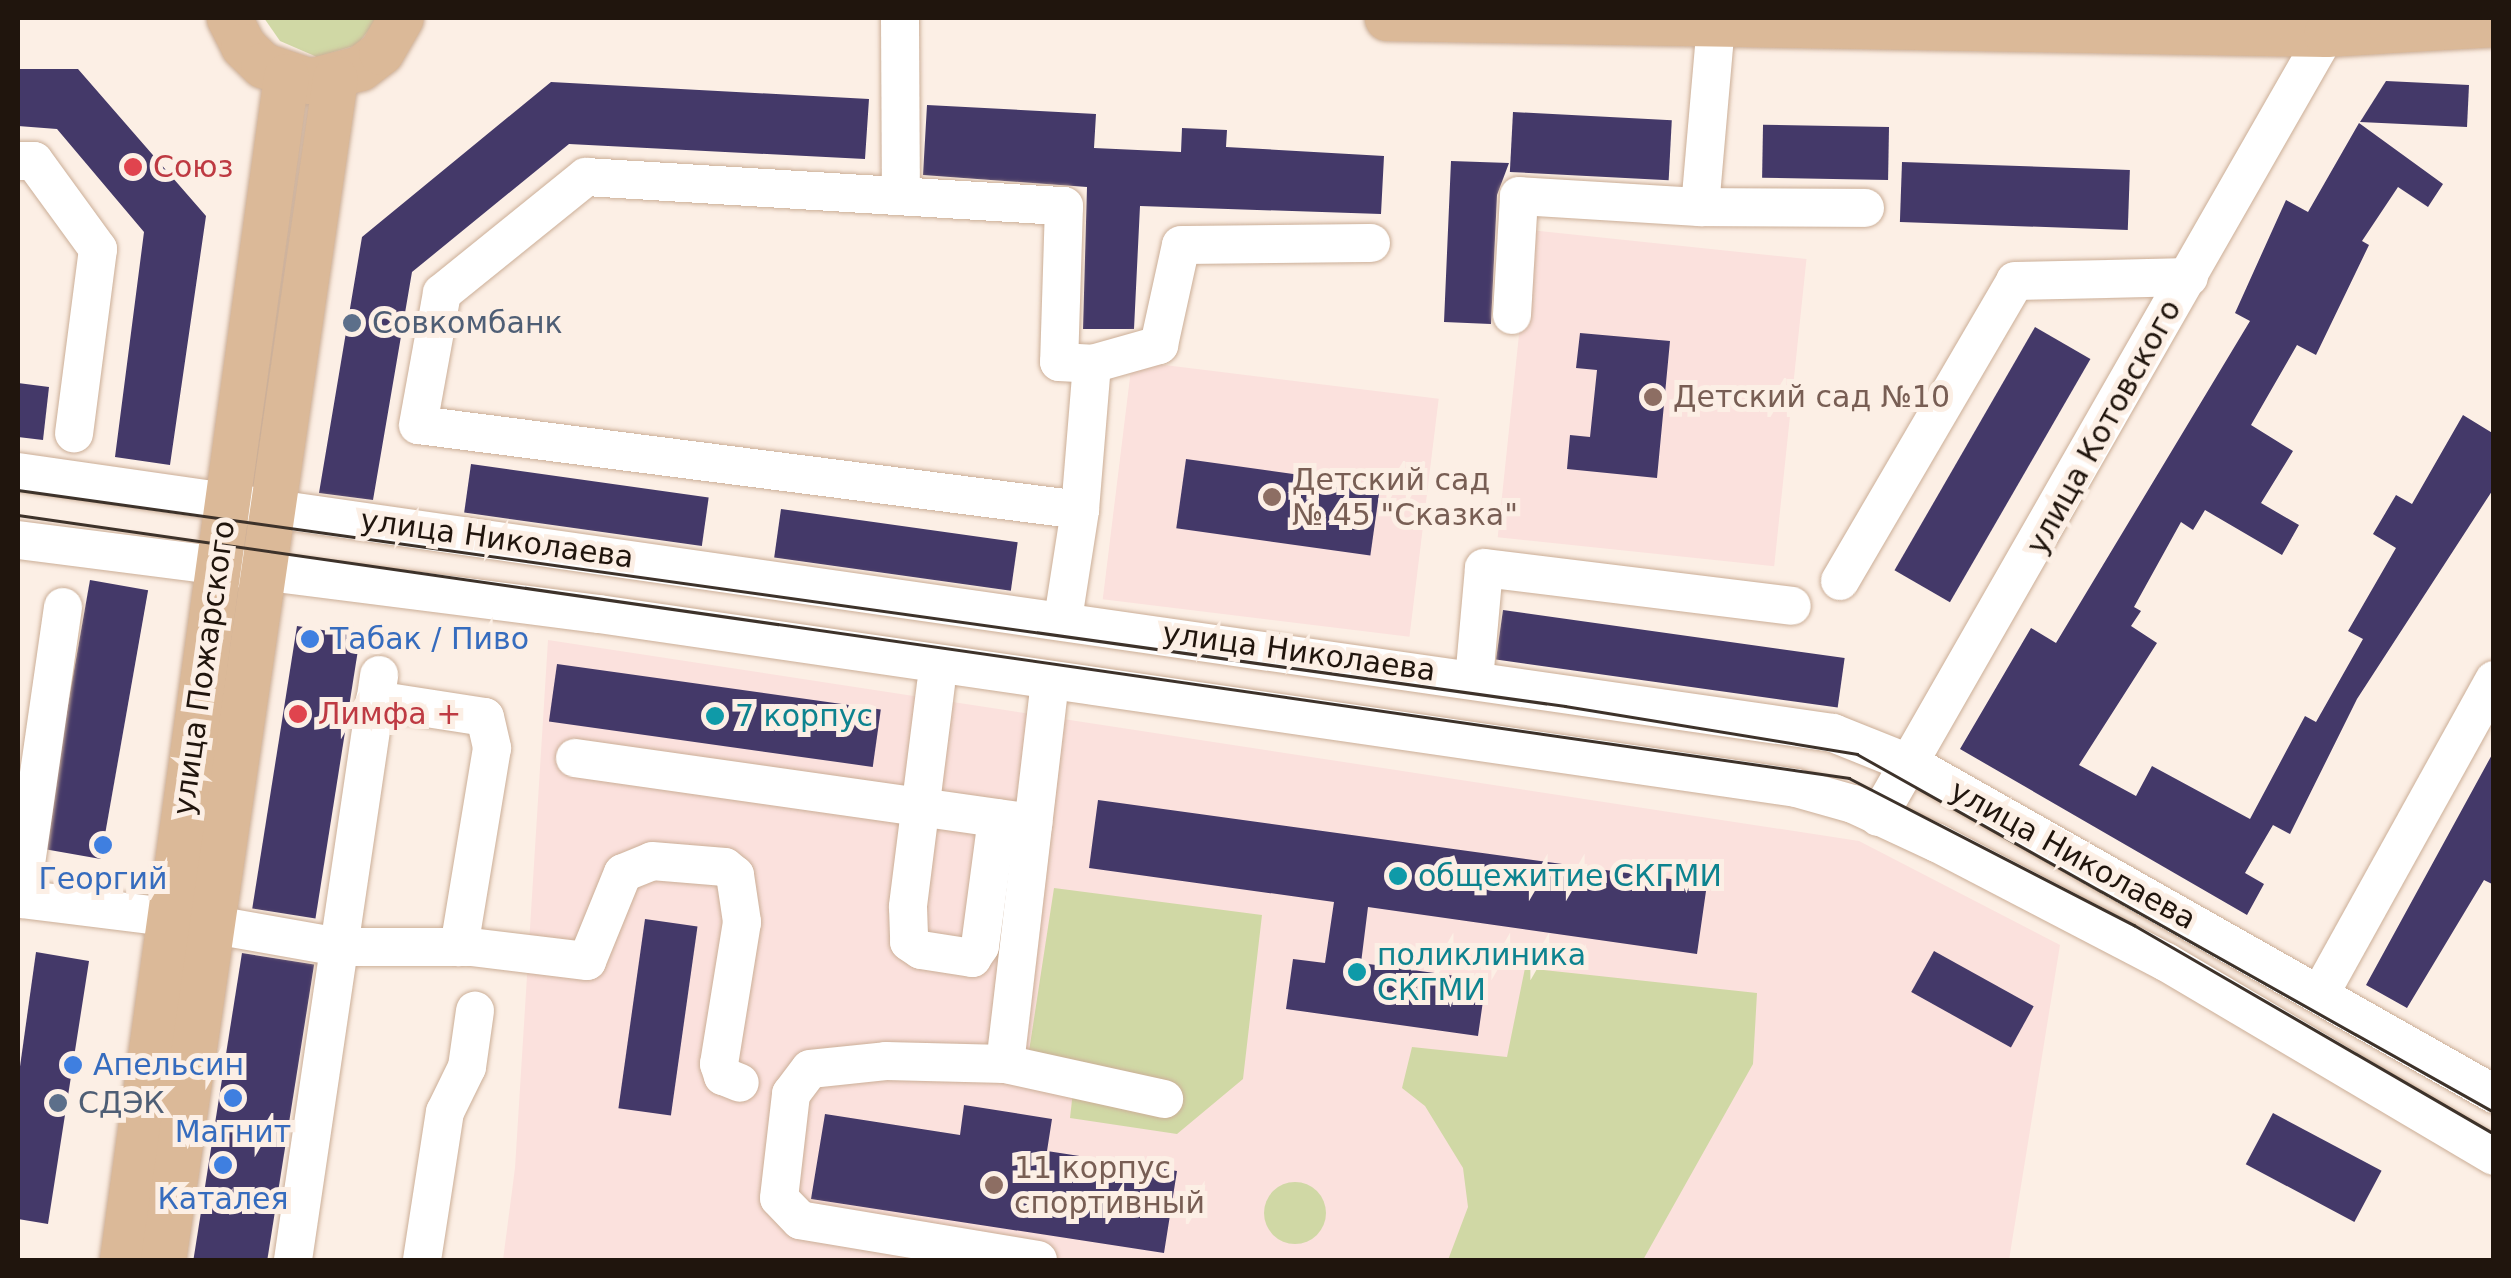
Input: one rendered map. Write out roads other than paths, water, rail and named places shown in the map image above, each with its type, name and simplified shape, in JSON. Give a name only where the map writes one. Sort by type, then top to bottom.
[{"type":"main road","points":[[228,18],[243,46],[286,76],[335,78],[382,52],[400,18]]},
{"type":"main road","points":[[1386,18],[1716,25],[1997,24],[2326,34],[2379,24],[2494,24]]},
{"type":"main road","name":"улица Пожарского","points":[[250,505],[286,76]]},
{"type":"main road","name":"улица Пожарского","points":[[122,1260],[188,921],[250,505],[335,78]]},
{"type":"main road","name":"улица Пожарского","points":[[163,1260],[188,921]]},
{"type":"street","points":[[900,18],[902,196]]},
{"type":"street","points":[[1700,207],[1716,25]]},
{"type":"street","name":"улица Котовского","points":[[1878,817],[1913,765],[2326,34]]},
{"type":"street","points":[[18,161],[34,161],[98,248],[74,433]]},
{"type":"street","points":[[1080,510],[418,425],[442,293],[586,176],[1064,206],[1059,362],[1092,364],[1159,345],[1181,245],[1372,242]]},
{"type":"street","points":[[1512,315],[1519,196],[1700,207],[1865,208]]},
{"type":"street","points":[[1840,582],[2015,280],[2189,277]]},
{"type":"street","points":[[1063,619],[1080,510],[1092,364]]},
{"type":"street","name":"улица Николаева","points":[[18,472],[1833,732],[1913,765],[2494,1094]]},
{"type":"street","name":"улица Николаева","points":[[18,540],[240,572],[599,614],[1050,683],[1796,788],[1878,817],[2166,962],[2494,1156]]},
{"type":"street","points":[[1468,677],[1475,669],[1484,568],[1792,606]]},
{"type":"street","points":[[63,607],[21,899],[188,921],[339,947],[459,946],[587,961],[623,873],[652,861],[725,867],[735,876],[742,922],[719,1064],[723,1076],[740,1083]]},
{"type":"street","points":[[2320,994],[2494,680]]},
{"type":"street","points":[[936,684],[920,808],[909,942],[972,958],[980,946],[1050,683]]},
{"type":"street","points":[[293,1260],[377,688],[485,717],[492,748],[459,946]]},
{"type":"street","points":[[575,758],[1015,820]]},
{"type":"street","points":[[1005,1064],[1015,820]]},
{"type":"street","points":[[422,1260],[445,1112],[467,1067],[475,1011]]},
{"type":"street","points":[[1038,1260],[800,1220],[779,1198],[791,1094],[810,1069],[886,1061],[1005,1064],[1164,1099]]},
{"type":"tram line","points":[[18,490],[1565,706],[1857,754],[2494,1112]]},
{"type":"tram line","points":[[18,515],[1849,778],[2134,925],[2494,1134]]},
{"type":"place","name":"Союз","points":[[133,167]]},
{"type":"place","name":"Совкомбанк","points":[[352,323]]},
{"type":"place","name":"Детский сад №10","points":[[1653,397]]},
{"type":"place","name":"Детский сад № 45 \"Сказка\"","points":[[1272,497]]},
{"type":"place","name":"Табак / Пиво","points":[[310,639]]},
{"type":"place","name":"Лимфа +","points":[[298,714]]},
{"type":"place","name":"7 корпус","points":[[715,716]]},
{"type":"place","name":"Георгий","points":[[103,845]]},
{"type":"place","name":"общежитие СКГМИ","points":[[1398,876]]},
{"type":"place","name":"поликлиника СКГМИ","points":[[1357,972]]},
{"type":"place","name":"Апельсин","points":[[73,1065]]},
{"type":"place","name":"Магнит","points":[[233,1098]]},
{"type":"place","name":"СДЭК","points":[[58,1103]]},
{"type":"place","name":"Каталея","points":[[223,1165]]},
{"type":"place","name":"11 корпус спортивный","points":[[994,1185]]}]
